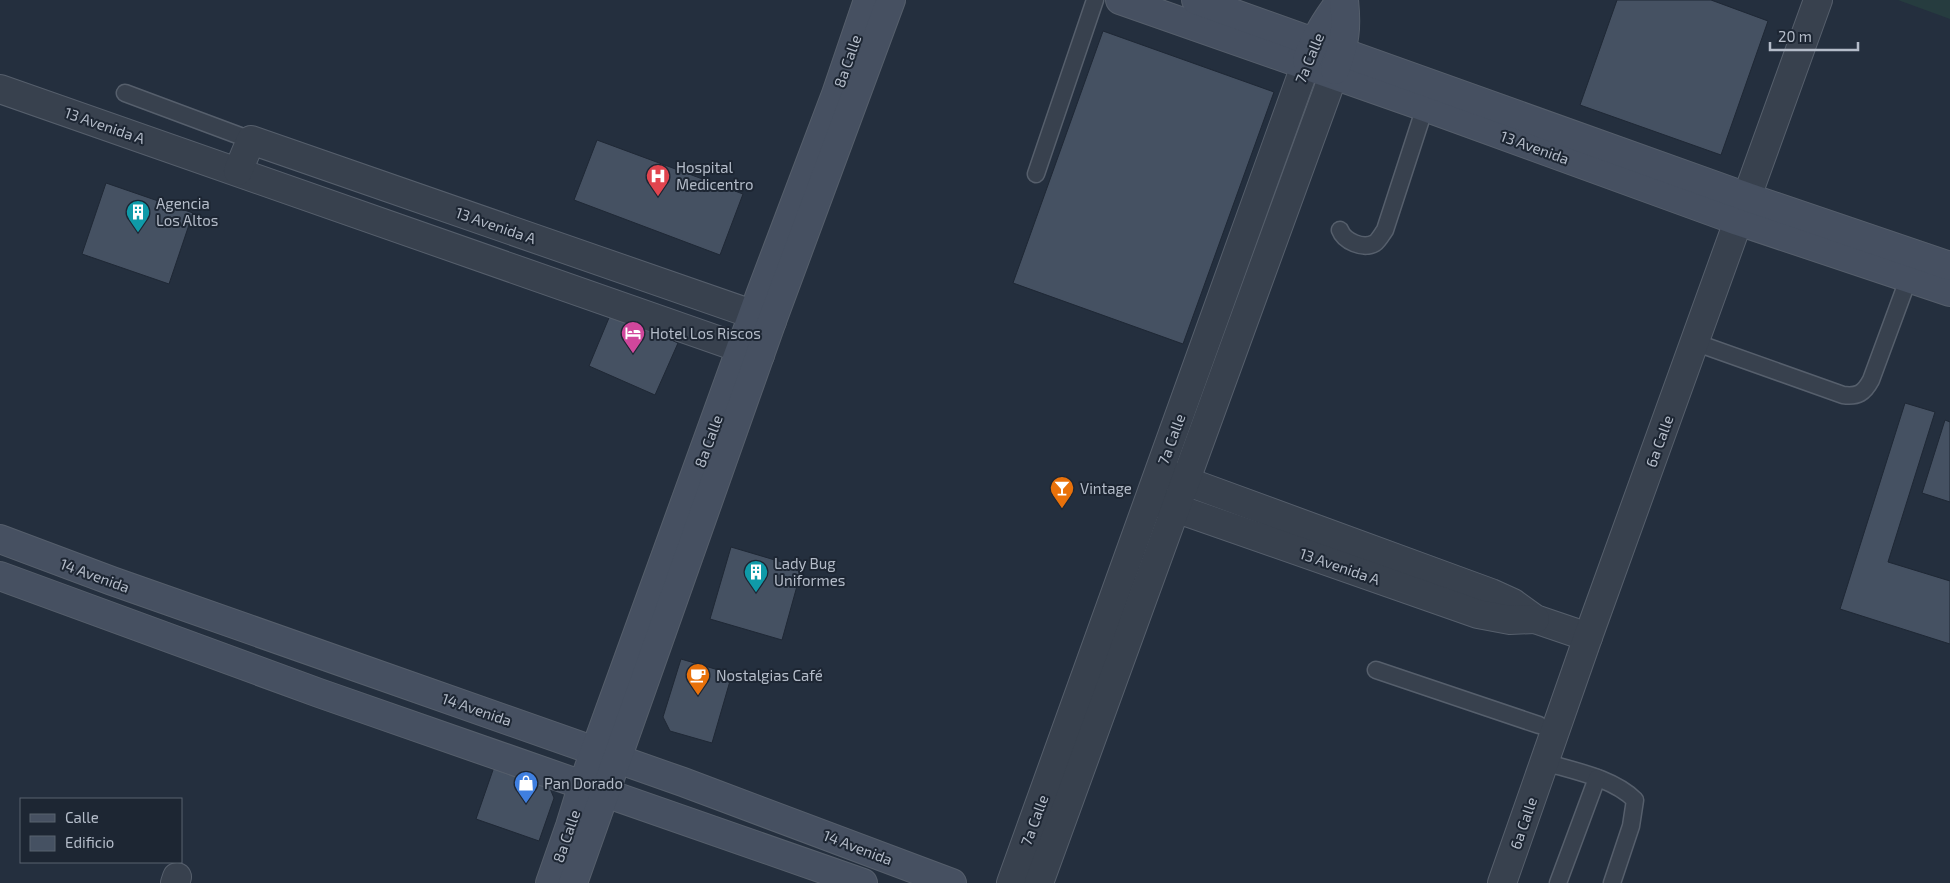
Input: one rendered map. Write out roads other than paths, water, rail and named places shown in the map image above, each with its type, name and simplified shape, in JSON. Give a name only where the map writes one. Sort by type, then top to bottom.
[{"type":"main road","name":"8a Calle","points":[[573,883],[594,789],[763,318],[868,0]]},
{"type":"main road","name":"8a Calle","points":[[763,318],[891,0]]},
{"type":"main road","name":"13 Avenida","points":[[1120,0],[1309,54],[1735,206],[1950,292]]},
{"type":"main road","name":"13 Avenida","points":[[1196,0],[1309,54]]},
{"type":"main road","name":"7a Calle","points":[[1309,54],[1327,18],[1343,0]]},
{"type":"main road","name":"7a Calle","points":[[1337,64],[1347,26],[1343,0]]},
{"type":"main road","name":"13 Avenida","points":[[1337,64],[1425,107],[1735,206],[1950,266]]},
{"type":"main road","name":"14 Avenida","points":[[0,539],[112,581],[607,754],[952,883]]},
{"type":"main road","points":[[0,576],[319,693],[863,883]]},
{"type":"main road","name":"8a Calle","points":[[550,883],[570,826],[594,789]]},
{"type":"street","name":"6a Calle","points":[[1484,883],[1539,725],[1581,634],[1694,342],[1798,0]]},
{"type":"street","name":"6a Calle","points":[[1502,883],[1544,762],[1581,634],[1735,206],[1818,0]]},
{"type":"street","name":"7a Calle","points":[[1011,883],[1309,54]]},
{"type":"street","name":"7a Calle","points":[[1038,883],[1337,64]]},
{"type":"street","name":"13 Avenida A","points":[[0,89],[751,352]]},
{"type":"street","name":"13 Avenida A","points":[[251,140],[763,318]]},
{"type":"street","points":[[238,172],[251,140]]},
{"type":"street","name":"13 Avenida A","points":[[1159,471],[1491,593],[1513,603],[1535,619],[1581,634]]},
{"type":"street","name":"13 Avenida A","points":[[1149,498],[1478,614],[1510,620],[1535,619]]},
{"type":"lane","points":[[1036,174],[1095,0]]},
{"type":"lane","points":[[124,93],[251,140]]},
{"type":"lane","points":[[1340,230],[1342,236],[1348,241],[1365,246],[1374,244],[1380,238],[1385,230],[1425,107]]},
{"type":"lane","points":[[1694,342],[1843,395],[1860,395],[1867,389],[1871,380],[1909,277]]},
{"type":"lane","points":[[1376,670],[1539,725]]},
{"type":"lane","points":[[1544,762],[1597,778],[1622,789],[1635,800],[1631,826],[1612,883]]},
{"type":"lane","points":[[1558,883],[1597,778]]},
{"type":"place","name":"Hospital Medicentro","points":[[658,197]]},
{"type":"place","name":"Agencia Los Altos","points":[[138,233]]},
{"type":"place","name":"Hotel Los Riscos","points":[[633,354]]},
{"type":"place","name":"Vintage","points":[[1062,509]]},
{"type":"place","name":"Lady Bug Uniformes","points":[[756,593]]},
{"type":"place","name":"Nostalgias Café","points":[[698,696]]},
{"type":"place","name":"Pan Dorado","points":[[526,804]]}]
